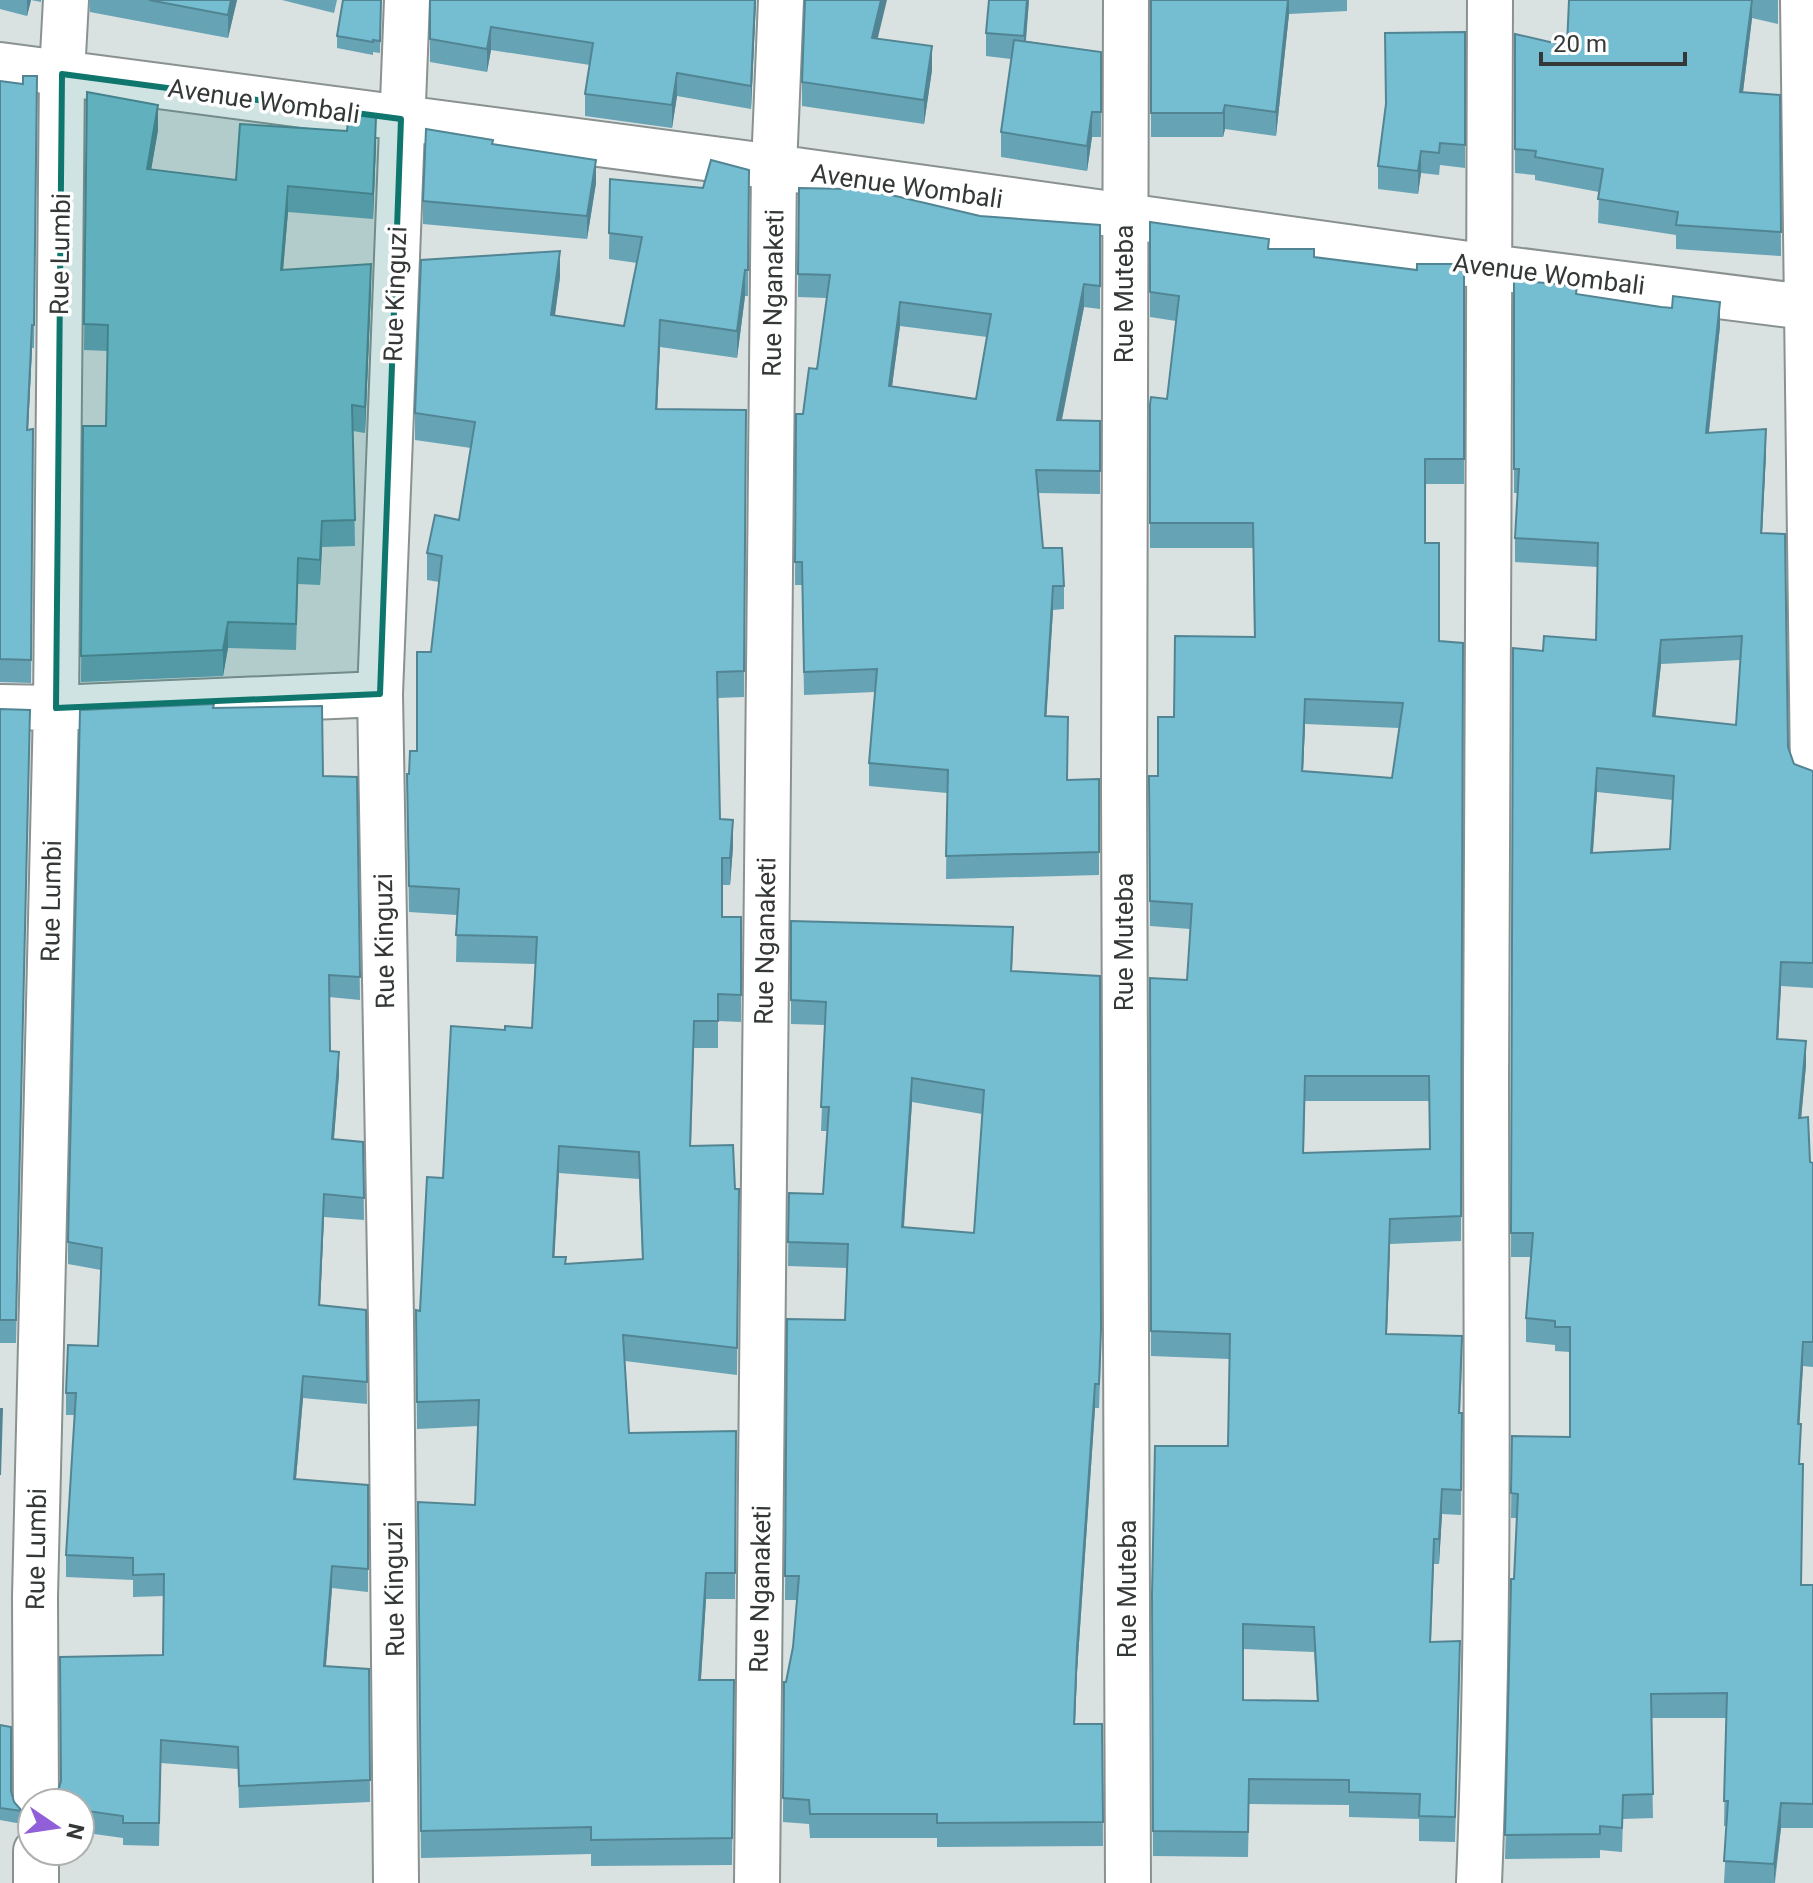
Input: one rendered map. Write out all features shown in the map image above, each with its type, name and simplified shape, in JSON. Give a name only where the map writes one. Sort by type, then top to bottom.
[{"type":"street","name":"Rue Lumbi","points":[[36,1787],[35,1582],[56,708],[62,74],[66,0]]},
{"type":"street","name":"Rue Kinguzi","points":[[396,1883],[391,1304],[380,694],[407,0]]},
{"type":"street","name":"Rue Nganaketi","points":[[757,1883],[774,167],[781,0]]},
{"type":"street","name":"Rue Muteba","points":[[1126,0],[1128,1883]]},
{"type":"street","points":[[1479,1883],[1488,1572],[1486,1079],[1490,0]]},
{"type":"street","points":[[1803,0],[1813,771]]},
{"type":"street","name":"Avenue Wombali","points":[[0,65],[1809,308]]},
{"type":"street","points":[[0,707],[56,708],[380,694]]},
{"type":"highlighted area","points":[[62,74],[401,119],[380,694],[56,708]]},
{"type":"building","points":[[149,0],[231,0],[228,15]]},
{"type":"building","points":[[343,0],[381,0],[380,41],[337,36]]},
{"type":"building","points":[[430,0],[755,0],[751,86],[677,73],[672,105],[585,94],[593,43],[491,27],[487,49],[430,39]]},
{"type":"building","points":[[805,0],[881,0],[872,38],[932,46],[924,100],[802,82]]},
{"type":"building","points":[[989,0],[1027,0],[1024,36],[986,33]]},
{"type":"building","points":[[1151,0],[1288,0],[1276,112],[1225,105],[1223,113],[1151,113]]},
{"type":"building","points":[[1569,0],[1752,0],[1740,92],[1780,95],[1781,232],[1676,225],[1678,212],[1598,199],[1603,169],[1535,157],[1536,151],[1515,149],[1515,34],[1567,46]]},
{"type":"building","points":[[1465,32],[1465,145],[1440,143],[1439,153],[1421,151],[1418,171],[1378,166],[1386,104],[1385,33]]},
{"type":"building","points":[[1014,40],[1101,52],[1101,112],[1092,112],[1087,146],[1001,132]]},
{"type":"building","points":[[23,76],[37,76],[34,325],[27,430],[33,429],[31,660],[0,659],[0,81],[23,84]]},
{"type":"building","points":[[87,92],[158,105],[147,169],[236,180],[240,124],[347,131],[349,112],[376,117],[373,194],[288,186],[281,270],[371,264],[365,407],[352,405],[355,520],[322,521],[320,560],[298,558],[296,624],[228,622],[223,650],[81,656],[83,426],[106,426],[108,325],[84,324]]},
{"type":"building","points":[[426,129],[493,140],[492,144],[596,160],[587,216],[423,201]]},
{"type":"building","points":[[711,160],[749,170],[748,270],[745,270],[737,331],[660,320],[656,409],[746,410],[744,671],[717,672],[720,819],[733,820],[730,858],[722,858],[722,917],[741,917],[741,995],[718,994],[718,1021],[694,1021],[690,1146],[733,1145],[735,1189],[739,1189],[737,1348],[623,1335],[629,1433],[736,1431],[735,1573],[706,1573],[699,1680],[734,1680],[732,1838],[591,1840],[591,1827],[421,1831],[418,1502],[475,1505],[479,1400],[417,1402],[416,1310],[420,1311],[427,1177],[443,1178],[451,1026],[505,1030],[505,1026],[532,1028],[537,937],[456,935],[459,889],[409,886],[407,774],[410,751],[417,751],[417,652],[431,652],[442,556],[427,553],[435,515],[459,520],[475,422],[415,413],[421,260],[560,251],[551,315],[624,326],[642,237],[609,233],[610,179],[703,188]],"holes":[[[559,1146],[639,1152],[643,1259],[565,1264],[566,1257],[553,1257]]]},
{"type":"building","points":[[849,185],[980,216],[1100,225],[1100,286],[1084,284],[1057,420],[1100,421],[1100,471],[1036,470],[1043,548],[1062,548],[1064,586],[1053,586],[1045,716],[1068,717],[1067,780],[1099,779],[1099,852],[946,856],[948,770],[869,763],[877,669],[804,672],[802,562],[795,562],[796,414],[803,414],[809,368],[817,369],[830,275],[798,274],[799,188],[848,189]],"holes":[[[900,302],[991,314],[976,399],[889,386]]]},
{"type":"building","points":[[1150,222],[1269,239],[1268,249],[1314,249],[1314,257],[1417,270],[1417,264],[1464,264],[1464,459],[1425,459],[1425,543],[1439,543],[1439,641],[1463,643],[1461,1216],[1390,1219],[1386,1334],[1462,1336],[1459,1413],[1462,1413],[1461,1490],[1442,1489],[1439,1539],[1434,1539],[1430,1642],[1460,1641],[1455,1817],[1419,1816],[1420,1794],[1349,1792],[1349,1780],[1249,1779],[1248,1832],[1153,1831],[1155,1446],[1228,1446],[1230,1334],[1151,1331],[1150,978],[1187,980],[1192,904],[1150,901],[1149,776],[1158,776],[1158,717],[1174,717],[1175,636],[1255,637],[1253,523],[1150,523],[1150,404],[1151,397],[1167,399],[1179,296],[1150,292]],"holes":[[[1305,699],[1403,703],[1392,778],[1302,771]],[[1305,1076],[1429,1076],[1430,1149],[1303,1153]],[[1243,1624],[1314,1627],[1318,1701],[1243,1700]]]},
{"type":"building","points":[[1514,280],[1577,286],[1576,294],[1661,307],[1672,308],[1673,296],[1720,302],[1706,433],[1766,429],[1761,533],[1785,534],[1788,747],[1794,764],[1813,771],[1813,963],[1781,962],[1777,1039],[1806,1041],[1799,1118],[1808,1117],[1810,1162],[1813,1163],[1813,1342],[1803,1342],[1798,1424],[1801,1424],[1799,1464],[1803,1464],[1801,1585],[1813,1585],[1813,1804],[1781,1803],[1774,1864],[1724,1861],[1728,1801],[1724,1801],[1727,1693],[1651,1694],[1653,1794],[1623,1795],[1622,1828],[1600,1826],[1600,1834],[1505,1835],[1511,1579],[1514,1579],[1518,1494],[1511,1493],[1512,1436],[1570,1437],[1570,1327],[1555,1327],[1555,1321],[1526,1318],[1533,1233],[1511,1233],[1513,648],[1543,651],[1544,636],[1596,640],[1598,543],[1515,538],[1519,469],[1514,469]],"holes":[[[1742,636],[1736,725],[1653,716],[1661,640]],[[1597,768],[1674,776],[1670,849],[1591,853]]]},
{"type":"building","points":[[214,704],[213,708],[322,706],[323,776],[357,777],[360,977],[329,975],[330,1051],[339,1052],[332,1139],[363,1142],[364,1198],[324,1194],[319,1305],[366,1310],[367,1382],[303,1376],[294,1479],[368,1485],[368,1569],[332,1566],[324,1666],[369,1669],[370,1780],[239,1786],[238,1747],[161,1740],[159,1823],[123,1823],[123,1816],[96,1812],[96,1787],[59,1787],[60,1657],[163,1655],[164,1574],[133,1575],[133,1558],[66,1555],[76,1393],[66,1393],[68,1345],[98,1346],[102,1248],[68,1242],[80,710]]},
{"type":"building","points":[[0,709],[30,710],[16,1320],[0,1320]]},
{"type":"building","points":[[791,921],[1013,927],[1011,971],[1100,976],[1101,1330],[1074,1724],[1102,1724],[1103,1822],[937,1823],[937,1814],[810,1814],[809,1800],[783,1798],[784,1682],[793,1647],[799,1576],[785,1576],[787,1319],[845,1320],[848,1244],[788,1242],[789,1193],[823,1194],[829,1107],[821,1107],[826,1002],[791,1000]],"holes":[[[912,1078],[984,1090],[974,1233],[902,1227]]]},
{"type":"building","points":[[0,1409],[2,1409],[0,1475]]},
{"type":"building","points":[[0,1725],[11,1727],[11,1791],[16,1810],[0,1808]]}]
